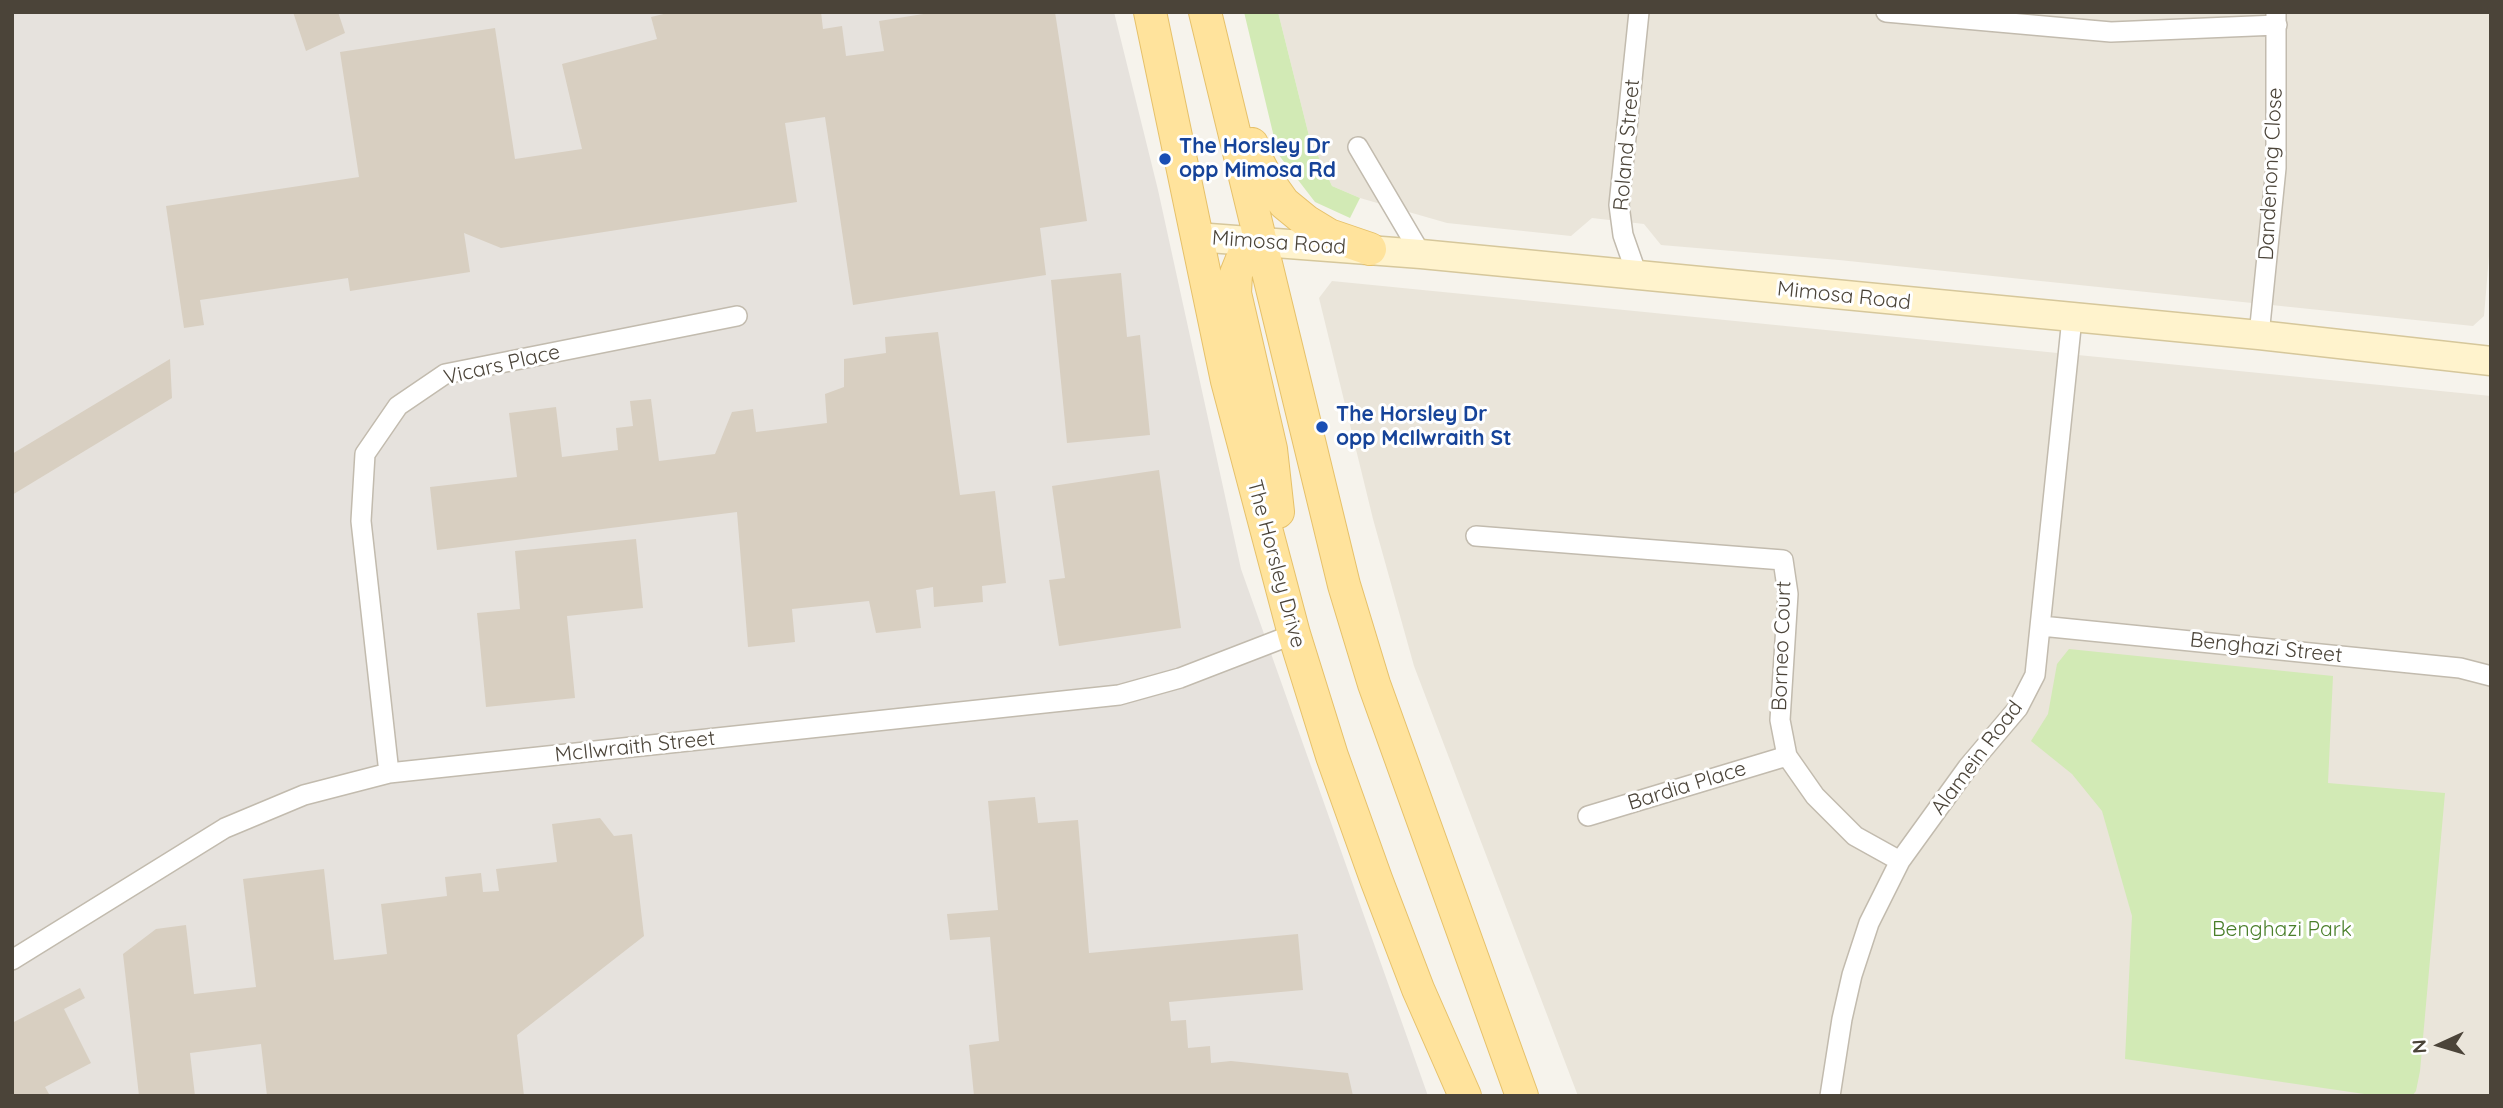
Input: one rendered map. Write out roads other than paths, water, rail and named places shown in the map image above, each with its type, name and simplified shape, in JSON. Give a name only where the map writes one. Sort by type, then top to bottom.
[{"type":"main road","name":"The Horsley Drive","points":[[1150,12],[1227,380],[1294,634],[1332,756],[1377,879],[1418,989],[1465,1096]]},
{"type":"main road","points":[[1205,12],[1344,585],[1367,660],[1522,1096]]},
{"type":"main road","points":[[1212,12],[1236,75],[1256,158],[1267,179],[1284,203],[1306,221],[1329,235],[1370,249]]},
{"type":"main road","name":"Mimosa Road","points":[[1196,237],[1370,249],[2259,335],[2491,361]]},
{"type":"main road","points":[[1260,241],[1244,254],[1236,274],[1235,293],[1271,449],[1277,509],[1287,555],[1294,634]]},
{"type":"street","name":"Roland Street","points":[[1637,275],[1623,235],[1619,205],[1639,12]]},
{"type":"street","points":[[1886,12],[2021,19],[2111,32],[2277,19]]},
{"type":"street","name":"Dandenong Close","points":[[2259,335],[2276,168],[2277,19]]},
{"type":"street","points":[[1358,147],[1421,254]]},
{"type":"street","name":"Vicars Place","points":[[389,773],[362,521],[365,454],[398,406],[445,374],[737,316]]},
{"type":"street","name":"Alamein Road","points":[[1830,1096],[1842,1018],[1852,975],[1869,923],[1900,861],[1968,767],[2018,708],[2035,675],[2071,318]]},
{"type":"street","name":"Borneo Court","points":[[1476,536],[1783,560],[1788,594],[1780,720],[1787,756],[1815,796],[1855,836],[1900,861]]},
{"type":"street","name":"Benghazi Street","points":[[2041,626],[2460,668],[2491,676]]},
{"type":"street","name":"McIlwraith Street","points":[[12,960],[225,828],[304,795],[389,773],[1119,695],[1180,678],[1294,634]]},
{"type":"street","name":"Bardia Place","points":[[1588,816],[1787,756]]},
{"type":"place","name":"The Horsley Dr opp Mimosa Rd","points":[[1165,159]]},
{"type":"place","name":"The Horsley Dr opp McIlwraith St","points":[[1322,427]]},
{"type":"park label","name":"Benghazi Park","points":[[2282,930]]}]
